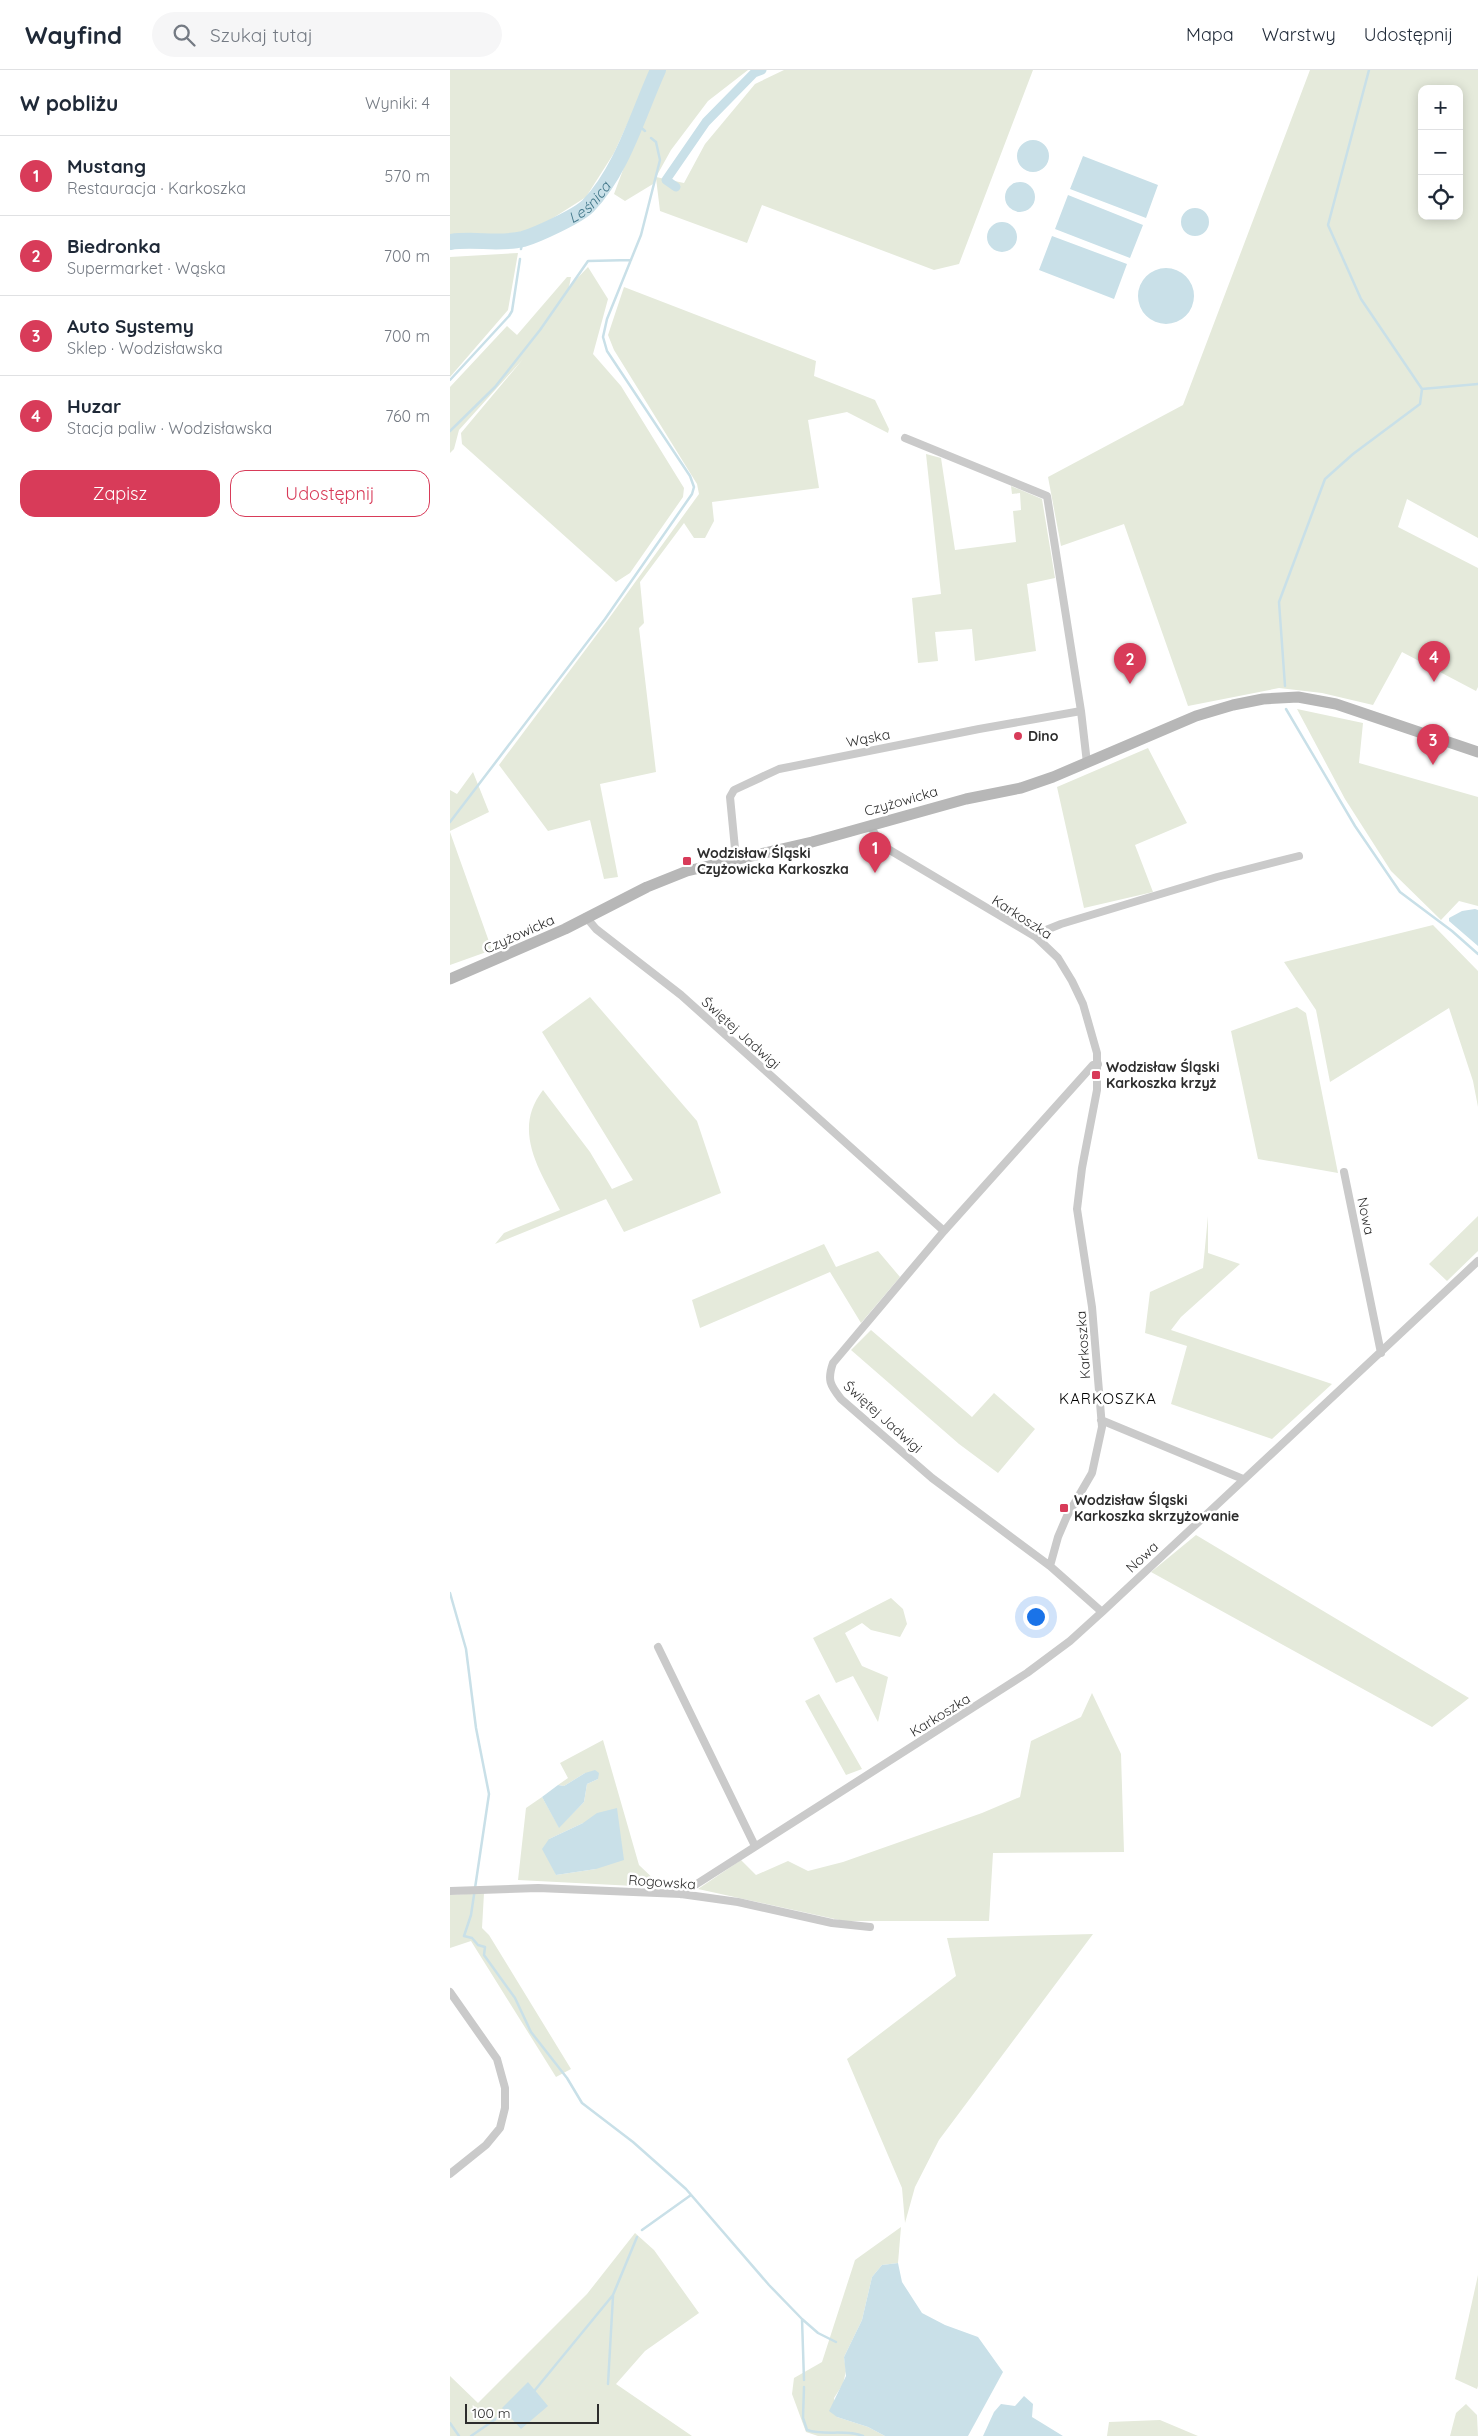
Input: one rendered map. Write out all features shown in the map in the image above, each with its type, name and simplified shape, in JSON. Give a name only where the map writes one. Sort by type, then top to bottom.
[{"type":"street","points":[[905,438],[1047,496],[1081,711],[1087,763]]},
{"type":"street","name":"Czyżowicka","points":[[450,979],[497,960],[647,887],[687,871],[812,842],[966,799],[1021,788],[1087,763],[1196,716],[1233,705],[1263,699],[1298,697],[1336,704],[1478,752]]},
{"type":"street","name":"Wąska","points":[[736,859],[730,797],[734,790],[778,769],[1081,711]]},
{"type":"street","name":"Karkoszka","points":[[870,825],[876,836],[888,849],[1036,937],[1058,958],[1072,981],[1090,1028],[1098,1064],[1097,1090],[1082,1168],[1077,1209],[1092,1307],[1101,1420],[1098,1450],[1092,1473],[1067,1516],[1058,1537],[1050,1566]]},
{"type":"street","points":[[1036,937],[1046,930],[1061,924],[1299,856]]},
{"type":"street","name":"Świętej Jadwigi","points":[[586,918],[596,929],[681,995],[944,1231]]},
{"type":"street","name":"Świętej Jadwigi","points":[[1050,1566],[932,1478],[841,1399],[832,1387],[829,1375],[833,1362],[944,1231],[1093,1065],[1098,1064]]},
{"type":"street","name":"Nowa","points":[[1344,1172],[1382,1353]]},
{"type":"street","name":"Nowa","points":[[1102,1612],[1382,1353],[1478,1261]]},
{"type":"street","points":[[1101,1420],[1244,1479]]},
{"type":"street","points":[[1050,1566],[1102,1612]]},
{"type":"street","name":"Karkoszka","points":[[681,1894],[1028,1673],[1070,1641],[1102,1612]]},
{"type":"street","points":[[658,1647],[755,1846]]},
{"type":"street","name":"Rogowska","points":[[450,1891],[538,1888],[681,1894],[738,1902],[832,1923],[870,1927]]},
{"type":"street","points":[[450,1992],[497,2059],[505,2088],[505,2108],[500,2128],[486,2145],[450,2174]]},
{"type":"shaded area","points":[[450,70],[652,70],[614,153],[586,197],[528,234],[509,237],[450,234]]},
{"type":"shaded area","points":[[666,70],[748,70],[708,101],[671,150],[656,177],[684,183],[705,144],[755,84],[784,70],[1033,70],[959,264],[934,270],[762,205],[747,243],[660,211],[656,178],[653,184],[625,201],[614,194],[642,119]]},
{"type":"shaded area","points":[[1310,70],[1478,70],[1478,538],[1407,499],[1398,527],[1478,568],[1478,687],[1476,691],[1402,652],[1373,705],[1322,693],[1279,688],[1188,706],[1124,524],[1061,546],[1048,477],[1183,405]]},
{"type":"shaded area","points":[[518,253],[508,310],[450,377],[450,257]]},
{"type":"shaded area","points":[[588,267],[608,299],[593,354],[621,386],[684,488],[683,497],[630,573],[616,582],[462,444],[461,433],[523,359],[459,430],[454,449],[450,453],[450,387],[507,326],[517,335],[567,277],[571,277],[569,287]]},
{"type":"shaded area","points":[[624,287],[816,361],[814,376],[875,400],[889,429],[888,433],[847,412],[808,420],[819,488],[712,502],[714,521],[705,538],[694,538],[684,523],[640,582],[644,623],[639,628],[656,772],[600,784],[618,877],[604,879],[590,820],[548,831],[499,765],[699,494],[697,484],[614,350],[608,335]]},
{"type":"shaded area","points":[[926,454],[941,458],[955,550],[1016,542],[1013,511],[1021,510],[1020,493],[1012,494],[1011,486],[1042,499],[1055,578],[1027,584],[1036,651],[975,661],[972,629],[935,632],[938,661],[918,663],[912,598],[941,594]]},
{"type":"shaded area","points":[[1297,709],[1363,723],[1359,763],[1478,797],[1478,906],[1459,901],[1441,920],[1391,871],[1345,799]]},
{"type":"shaded area","points":[[1148,748],[1187,823],[1135,845],[1153,892],[1084,908],[1057,787]]},
{"type":"shaded area","points":[[473,772],[489,812],[450,831],[450,790],[457,794]]},
{"type":"shaded area","points":[[450,832],[492,950],[450,965]]},
{"type":"shaded area","points":[[1433,925],[1478,971],[1478,1107],[1473,1081],[1449,1008],[1330,1082],[1316,1010],[1284,962]]},
{"type":"shaded area","points":[[590,997],[697,1121],[721,1193],[624,1232],[606,1199],[495,1244],[504,1233],[560,1210],[538,1166],[529,1136],[529,1121],[534,1105],[543,1090],[590,1152],[612,1189],[633,1180],[542,1032]]},
{"type":"shaded area","points":[[1297,1007],[1306,1013],[1338,1173],[1258,1159],[1231,1031]]},
{"type":"shaded area","points":[[1208,1216],[1208,1253],[1240,1264],[1181,1317],[1171,1330],[1332,1384],[1272,1439],[1171,1404],[1187,1346],[1145,1333],[1150,1292],[1203,1268]]},
{"type":"shaded area","points":[[1478,1216],[1478,1251],[1447,1281],[1429,1264]]},
{"type":"shaded area","points":[[824,1244],[836,1267],[878,1251],[900,1277],[861,1323],[830,1272],[700,1328],[692,1300]]},
{"type":"shaded area","points":[[871,1330],[972,1417],[994,1393],[1035,1429],[998,1473],[959,1444],[851,1350]]},
{"type":"shaded area","points":[[1196,1535],[1469,1698],[1432,1727],[1151,1572]]},
{"type":"shaded area","points":[[891,1598],[903,1609],[907,1624],[900,1637],[871,1630],[862,1623],[845,1633],[862,1666],[888,1677],[878,1722],[853,1676],[836,1683],[813,1638]]},
{"type":"shaded area","points":[[1092,1693],[1121,1754],[1124,1852],[993,1853],[989,1921],[844,1921],[698,1889],[741,1860],[756,1875],[788,1861],[808,1871],[843,1862],[982,1813],[1020,1797],[1031,1741],[1081,1717]]},
{"type":"shaded area","points":[[819,1694],[862,1769],[846,1775],[805,1701]]},
{"type":"shaded area","points":[[603,1740],[639,1865],[660,1885],[686,1883],[673,1888],[518,1880],[526,1808],[542,1797],[559,1827],[584,1802],[587,1784],[598,1779],[585,1773],[564,1786],[558,1785],[568,1778],[560,1763]],"holes":[[[583,1823],[596,1869],[556,1875],[549,1839]]]},
{"type":"shaded area","points":[[484,1893],[482,1928],[489,1935],[571,2069],[556,2077],[471,1941],[450,1948],[450,1895]]},
{"type":"shaded area","points":[[1093,1934],[939,2140],[915,2187],[905,2223],[902,2188],[847,2059],[956,1976],[947,1938]]},
{"type":"shaded area","points":[[901,2227],[898,2263],[882,2265],[872,2277],[862,2320],[844,2357],[846,2371],[843,2384],[834,2398],[837,2417],[868,2427],[885,2436],[818,2436],[806,2432],[792,2394],[794,2378],[822,2362],[855,2260]]},
{"type":"shaded area","points":[[635,2233],[654,2250],[699,2313],[645,2351],[616,2384],[692,2436],[450,2436],[450,2376],[478,2403],[587,2294]]},
{"type":"shaded area","points":[[1478,2275],[1478,2386],[1477,2389],[1455,2379]]},
{"type":"shaded area","points":[[1466,2404],[1477,2415],[1478,2436],[1450,2436],[1456,2413]]},
{"type":"shaded area","points":[[1160,2420],[1198,2436],[1107,2436],[1109,2422]]},
{"type":"water","points":[[1033,140],[1039,141],[1044,145],[1048,150],[1048,162],[1044,167],[1039,171],[1033,172],[1027,171],[1022,167],[1018,162],[1017,156],[1018,150],[1022,145],[1027,141]]},
{"type":"water","points":[[1083,156],[1158,185],[1146,218],[1070,189]]},
{"type":"water","points":[[1020,182],[1031,186],[1035,197],[1031,208],[1020,212],[1009,208],[1005,197],[1009,186]]},
{"type":"water","points":[[1068,195],[1143,225],[1130,258],[1055,229]]},
{"type":"water","points":[[1195,208],[1205,212],[1209,222],[1205,232],[1195,236],[1185,232],[1181,222],[1185,212]]},
{"type":"water","points":[[1002,222],[1008,223],[1016,231],[1016,243],[1008,251],[1002,252],[996,251],[988,243],[987,237],[988,231],[996,223]]},
{"type":"water","points":[[1052,236],[1127,264],[1114,299],[1039,270]]},
{"type":"water","points":[[1161,268],[1171,268],[1186,276],[1192,285],[1194,296],[1192,307],[1186,316],[1171,324],[1161,324],[1150,319],[1143,312],[1138,301],[1138,291],[1143,280],[1150,273]]},
{"type":"water","points":[[1478,910],[1478,946],[1449,921],[1449,918],[1462,911]]},
{"type":"water","points":[[595,1770],[599,1773],[598,1779],[587,1784],[584,1802],[559,1828],[542,1797],[558,1785],[564,1786],[585,1773]]},
{"type":"water","points":[[617,1808],[624,1860],[596,1869],[556,1875],[542,1849],[549,1839],[583,1823],[597,1813]]},
{"type":"water","points":[[898,2263],[902,2282],[922,2313],[945,2325],[978,2337],[1003,2372],[968,2436],[885,2436],[868,2427],[837,2417],[829,2411],[846,2376],[844,2357],[862,2320],[872,2277],[882,2265]]},
{"type":"water","points":[[528,2382],[548,2406],[521,2429],[502,2408]]},
{"type":"water","points":[[1024,2396],[1033,2404],[1032,2417],[1063,2436],[983,2436],[994,2412],[1001,2404],[1015,2406]]},
{"type":"waterway","name":"Leśnica","points":[[450,242],[514,241],[523,239],[557,225],[588,206],[600,192],[620,159],[658,70]]},
{"type":"waterway","points":[[676,187],[666,180],[706,122],[754,73],[762,70]]},
{"type":"waterway","points":[[1285,686],[1279,602],[1325,479],[1353,454],[1420,404],[1422,389],[1361,299],[1328,225],[1369,70]]},
{"type":"waterway","points":[[635,122],[645,131]]},
{"type":"waterway","points":[[450,822],[605,619],[692,494],[694,487],[690,476],[607,351],[603,337],[607,319],[641,235],[660,160],[656,142],[651,138]]},
{"type":"waterway","points":[[521,249],[523,239]]},
{"type":"waterway","points":[[450,380],[512,311],[520,259]]},
{"type":"waterway","points":[[450,431],[495,387],[540,330],[588,261],[631,260]]},
{"type":"waterway","points":[[1422,389],[1478,384]]},
{"type":"waterway","points":[[1286,709],[1355,826],[1400,892],[1452,931],[1478,954]]},
{"type":"waterway","points":[[450,1593],[466,1649],[476,1728],[489,1794],[471,1915],[464,1936],[472,1938],[478,1945],[485,1947],[484,1955],[515,1998],[531,2032],[567,2078],[582,2103],[633,2142],[686,2189],[769,2285],[802,2319],[804,2380]]},
{"type":"waterway","points":[[642,2230],[691,2195]]},
{"type":"waterway","points":[[535,2390],[613,2295],[637,2237]]},
{"type":"waterway","points":[[608,2384],[613,2296]]},
{"type":"waterway","points":[[802,2319],[818,2333],[836,2342]]},
{"type":"waterway","points":[[804,2387],[803,2418],[807,2430],[814,2432],[850,2433],[863,2436]]},
{"type":"waterway","points":[[471,2436],[506,2412]]},
{"type":"waterway","points":[[450,2423],[459,2436]]},
{"type":"place","name":"Huzar","points":[[1434,682]]},
{"type":"place","name":"Biedronka","points":[[1130,684]]},
{"type":"place","name":"Dino","points":[[1018,736]]},
{"type":"place","name":"Auto Systemy","points":[[1433,765]]},
{"type":"place","name":"Wodzisław Śląski Czyżowicka Karkoszka","points":[[687,861]]},
{"type":"place","name":"Mustang","points":[[875,873]]},
{"type":"place","name":"Wodzisław Śląski Karkoszka krzyż","points":[[1096,1075]]},
{"type":"place","name":"Wodzisław Śląski Karkoszka skrzyżowanie","points":[[1064,1508]]},
{"type":"district","name":"KARKOSZKA","points":[[1108,1398]]}]
